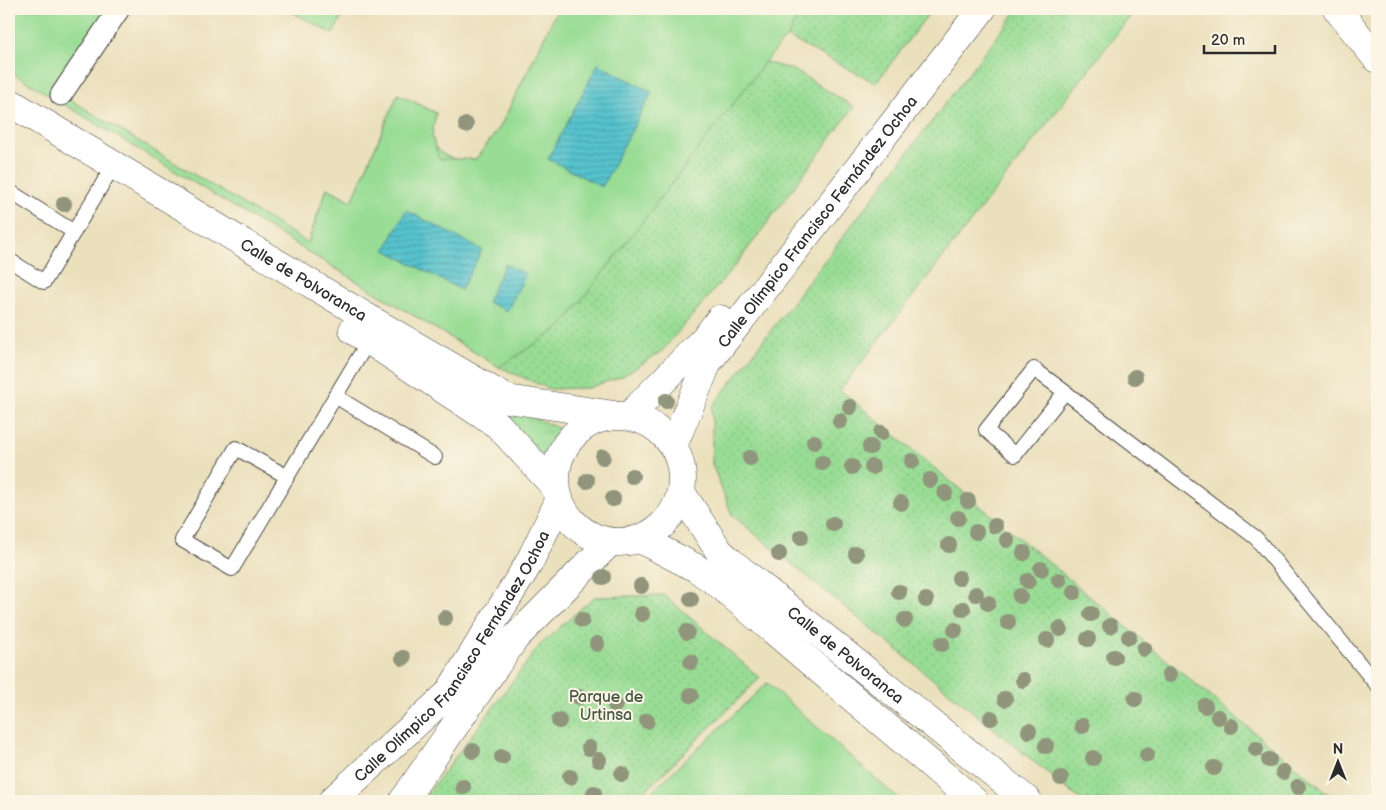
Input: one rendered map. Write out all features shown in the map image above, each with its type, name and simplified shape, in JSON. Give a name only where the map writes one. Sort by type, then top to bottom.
[{"type":"street","points":[[62,95],[119,9]]},
{"type":"street","name":"Calle Olímpico Francisco Fernández Ochoa","points":[[621,416],[707,336],[959,9]]},
{"type":"street","name":"Calle Olímpico Francisco Fernández Ochoa","points":[[673,446],[708,362],[982,9]]},
{"type":"street","points":[[1337,9],[1377,59]]},
{"type":"street","name":"Calle de Polvoranca","points":[[9,102],[373,321],[507,399],[621,416]]},
{"type":"street","name":"Calle de Polvoranca","points":[[9,118],[369,340],[498,425],[557,494]]},
{"type":"street","points":[[621,416],[649,423],[659,430],[673,446],[682,470],[681,492],[668,520],[659,528],[640,539],[610,542],[576,526],[557,494],[556,468],[562,450],[576,432],[593,421],[621,416]]},
{"type":"street","name":"Calle de Polvoranca","points":[[681,492],[719,551],[731,562],[1028,801]]},
{"type":"street","name":"Calle Olímpico Francisco Fernández Ochoa","points":[[332,801],[448,694],[529,563],[557,494]]},
{"type":"street","name":"Calle de Polvoranca","points":[[640,539],[696,568],[720,585],[974,801]]},
{"type":"street","points":[[403,801],[515,638],[610,542]]},
{"type":"lane","points":[[9,260],[44,282],[106,178]]},
{"type":"lane","points":[[9,191],[74,232]]},
{"type":"lane","points":[[286,476],[236,448],[182,540],[232,569],[369,340]]},
{"type":"lane","points":[[1065,392],[1015,455],[986,430],[1034,369],[1065,392],[1256,538],[1377,685]]},
{"type":"lane","points":[[335,396],[435,457]]},
{"type":"green space","points":[[9,9],[115,9],[62,95],[308,243],[327,188],[352,201],[398,94],[436,113],[432,136],[439,159],[476,159],[500,127],[558,9],[802,9],[787,37],[765,62],[561,327],[499,367],[9,71]]},
{"type":"green space","points":[[286,9],[346,9],[333,34]]},
{"type":"green space","points":[[558,9],[746,86],[765,62],[794,70],[854,107],[738,262],[662,351],[623,376],[588,388],[550,389],[499,367],[305,250],[327,188],[352,201],[398,94],[436,113],[432,137],[438,150],[456,159],[476,159],[500,127]]},
{"type":"green space","points":[[802,9],[932,9],[876,83],[787,37]]},
{"type":"green space","points":[[1018,9],[1136,9],[840,390],[1337,801],[1082,801],[732,515],[712,464],[712,407]]},
{"type":"green space","points":[[507,406],[560,429],[549,442],[544,456],[499,417]]},
{"type":"green space","name":"Parque de Urtinsa","points":[[664,595],[760,678],[635,801],[422,801],[540,645],[594,597]]},
{"type":"green space","points":[[767,683],[901,801],[642,801]]},
{"type":"water","points":[[598,64],[652,92],[602,187],[548,159]]},
{"type":"water","points":[[406,210],[482,250],[461,290],[385,250]]},
{"type":"water","points":[[505,264],[526,274],[507,311],[487,302]]}]
